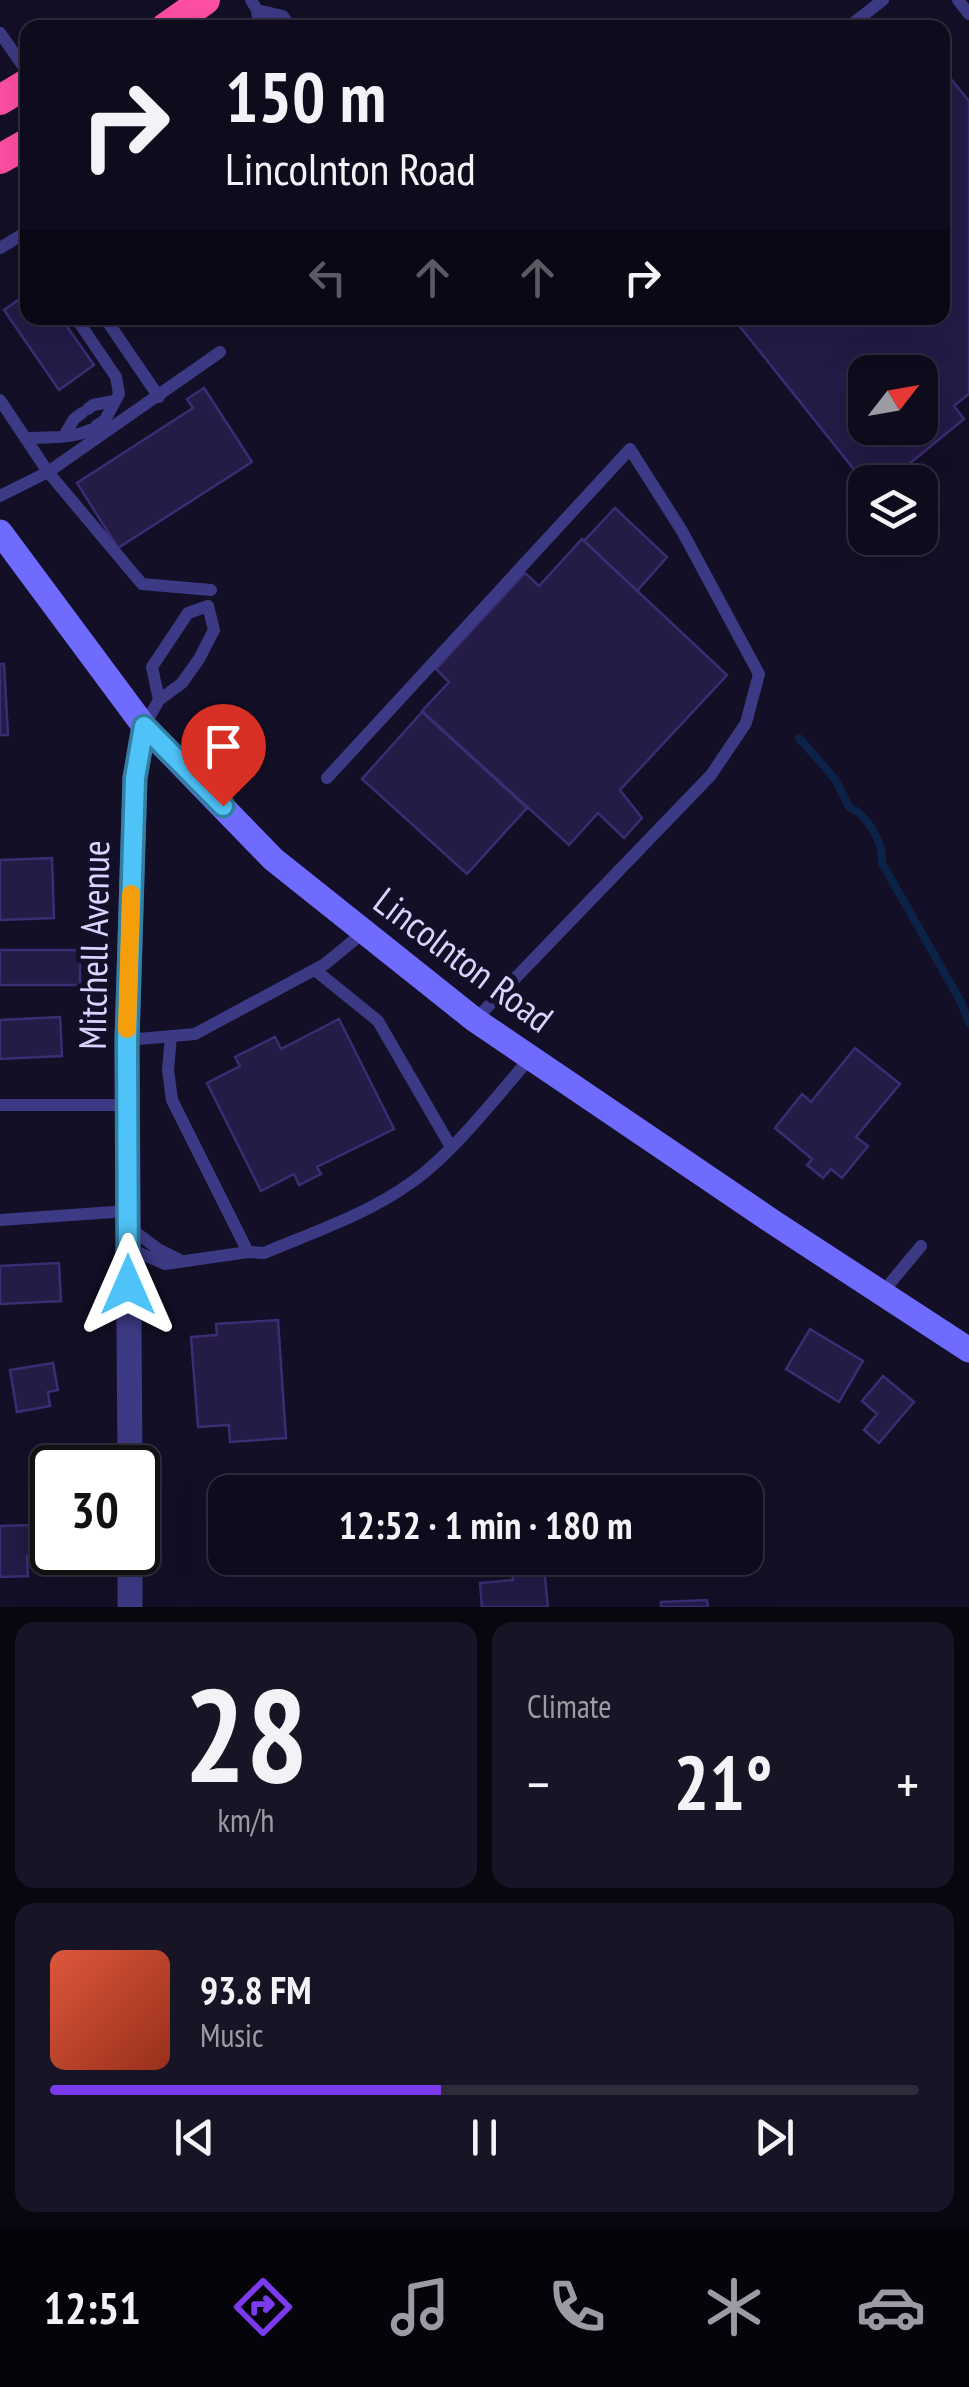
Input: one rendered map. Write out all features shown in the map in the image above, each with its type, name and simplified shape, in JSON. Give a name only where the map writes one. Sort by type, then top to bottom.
[{"type":"highway","points":[[176,20],[205,0]]},
{"type":"street","name":"Lincolnton Road","points":[[0,532],[144,726],[273,859],[476,1020],[969,1350]]},
{"type":"street","name":"Mitchell Avenue","points":[[130,1445],[127,1040],[135,778],[144,726]]},
{"type":"street","points":[[130,1575],[130,1607]]},
{"type":"lane","points":[[857,20],[883,0]]},
{"type":"lane","points":[[958,0],[969,14]]},
{"type":"lane","points":[[254,5],[286,20]]},
{"type":"lane","points":[[0,33],[20,62]]},
{"type":"lane","points":[[25,438],[83,434],[105,420],[119,394],[116,377],[81,325]]},
{"type":"lane","points":[[110,325],[159,397]]},
{"type":"lane","points":[[0,496],[48,472],[220,352]]},
{"type":"lane","points":[[0,400],[48,472],[142,584],[211,590]]},
{"type":"lane","points":[[64,436],[74,419],[93,405],[114,401]]},
{"type":"lane","points":[[328,778],[630,449],[682,531],[759,674],[746,723],[712,775],[476,1020]]},
{"type":"lane","points":[[144,726],[159,700],[182,683],[207,644],[214,630],[208,606],[188,613],[152,667],[159,700]]},
{"type":"lane","points":[[127,1040],[195,1034],[316,970],[364,932]]},
{"type":"lane","points":[[316,970],[378,1021],[451,1147]]},
{"type":"lane","points":[[170,1036],[168,1070],[172,1100],[248,1252]]},
{"type":"lane","points":[[128,1229],[165,1264],[264,1253],[362,1212],[414,1181],[451,1147],[531,1058]]},
{"type":"lane","points":[[0,1105],[127,1104]]},
{"type":"lane","points":[[0,1220],[128,1229],[182,1262]]},
{"type":"lane","points":[[882,1293],[921,1246]]},
{"type":"building","points":[[950,78],[969,101],[969,394],[954,406],[964,419],[938,440],[938,355],[848,355],[848,445],[932,445],[908,465],[850,465],[739,325],[950,325]]},
{"type":"building","points":[[20,299],[20,325],[66,325],[94,365],[59,390],[4,310]]},
{"type":"building","points":[[204,388],[252,462],[118,548],[77,483],[193,408],[187,399]]},
{"type":"building","points":[[615,508],[667,557],[637,591],[584,541]]},
{"type":"building","points":[[582,539],[727,675],[620,790],[642,818],[624,838],[598,813],[569,845],[422,711],[449,682],[436,669],[525,573],[539,586]]},
{"type":"building","points":[[0,664],[4,664],[8,735],[0,735]]},
{"type":"building","points":[[422,712],[527,808],[467,874],[362,779]]},
{"type":"building","points":[[52,858],[54,918],[0,920],[0,860]]},
{"type":"building","points":[[0,950],[80,950],[80,985],[0,985]]},
{"type":"building","points":[[60,1017],[62,1056],[0,1059],[0,1020]]},
{"type":"building","points":[[339,1019],[394,1129],[317,1167],[321,1174],[299,1185],[294,1174],[261,1191],[207,1083],[240,1066],[235,1057],[275,1037],[281,1049]]},
{"type":"building","points":[[855,1048],[900,1084],[856,1137],[868,1146],[842,1178],[831,1169],[823,1178],[807,1165],[812,1159],[775,1128],[802,1094],[811,1102]]},
{"type":"building","points":[[59,1263],[61,1301],[0,1304],[0,1266]]},
{"type":"building","points":[[278,1320],[286,1438],[230,1442],[229,1425],[198,1427],[191,1337],[217,1335],[216,1324]]},
{"type":"building","points":[[810,1329],[863,1361],[839,1402],[786,1369]]},
{"type":"building","points":[[53,1363],[58,1390],[48,1392],[50,1406],[17,1412],[10,1370]]},
{"type":"building","points":[[883,1376],[914,1402],[879,1443],[864,1430],[877,1414],[862,1401]]},
{"type":"building","points":[[30,1525],[28,1576],[0,1577],[0,1526]]},
{"type":"building","points":[[512,1575],[545,1575],[548,1607],[482,1607],[480,1583],[513,1580]]},
{"type":"building","points":[[707,1600],[708,1607],[661,1607],[661,1602]]},
{"type":"waterway","points":[[799,738],[835,779],[849,807],[873,830],[882,863],[961,1002],[969,1023]]},
{"type":"slow traffic","points":[[127,1029],[131,894]]},
{"type":"route","points":[[128,1285],[127,1040],[135,778],[144,726],[223,806]]}]
